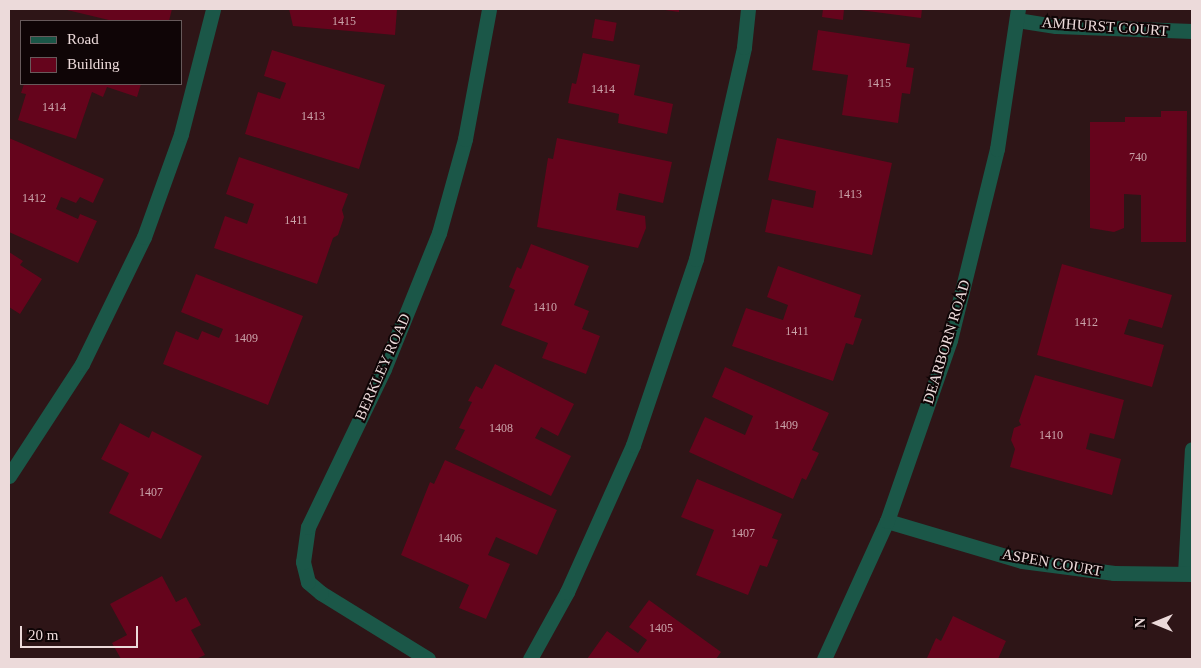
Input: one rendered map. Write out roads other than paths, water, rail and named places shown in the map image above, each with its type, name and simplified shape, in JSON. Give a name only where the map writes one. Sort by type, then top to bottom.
[{"type":"street","points":[[9,476],[82,364],[144,237],[181,134],[213,9]]},
{"type":"street","name":"BERKLEY ROAD","points":[[428,659],[321,593],[308,582],[302,562],[308,527],[384,369],[439,233],[465,139],[489,9]]},
{"type":"street","points":[[530,659],[566,592],[632,445],[696,259],[742,56],[748,9]]},
{"type":"street","name":"AMHURST COURT","points":[[1018,14],[1056,26],[1192,31]]},
{"type":"street","name":"DEARBORN ROAD","points":[[824,659],[887,521],[950,340],[983,217],[1018,14]]},
{"type":"street","points":[[1188,574],[1192,449]]},
{"type":"street","name":"ASPEN COURT","points":[[887,521],[1022,561],[1114,573],[1188,574]]}]
